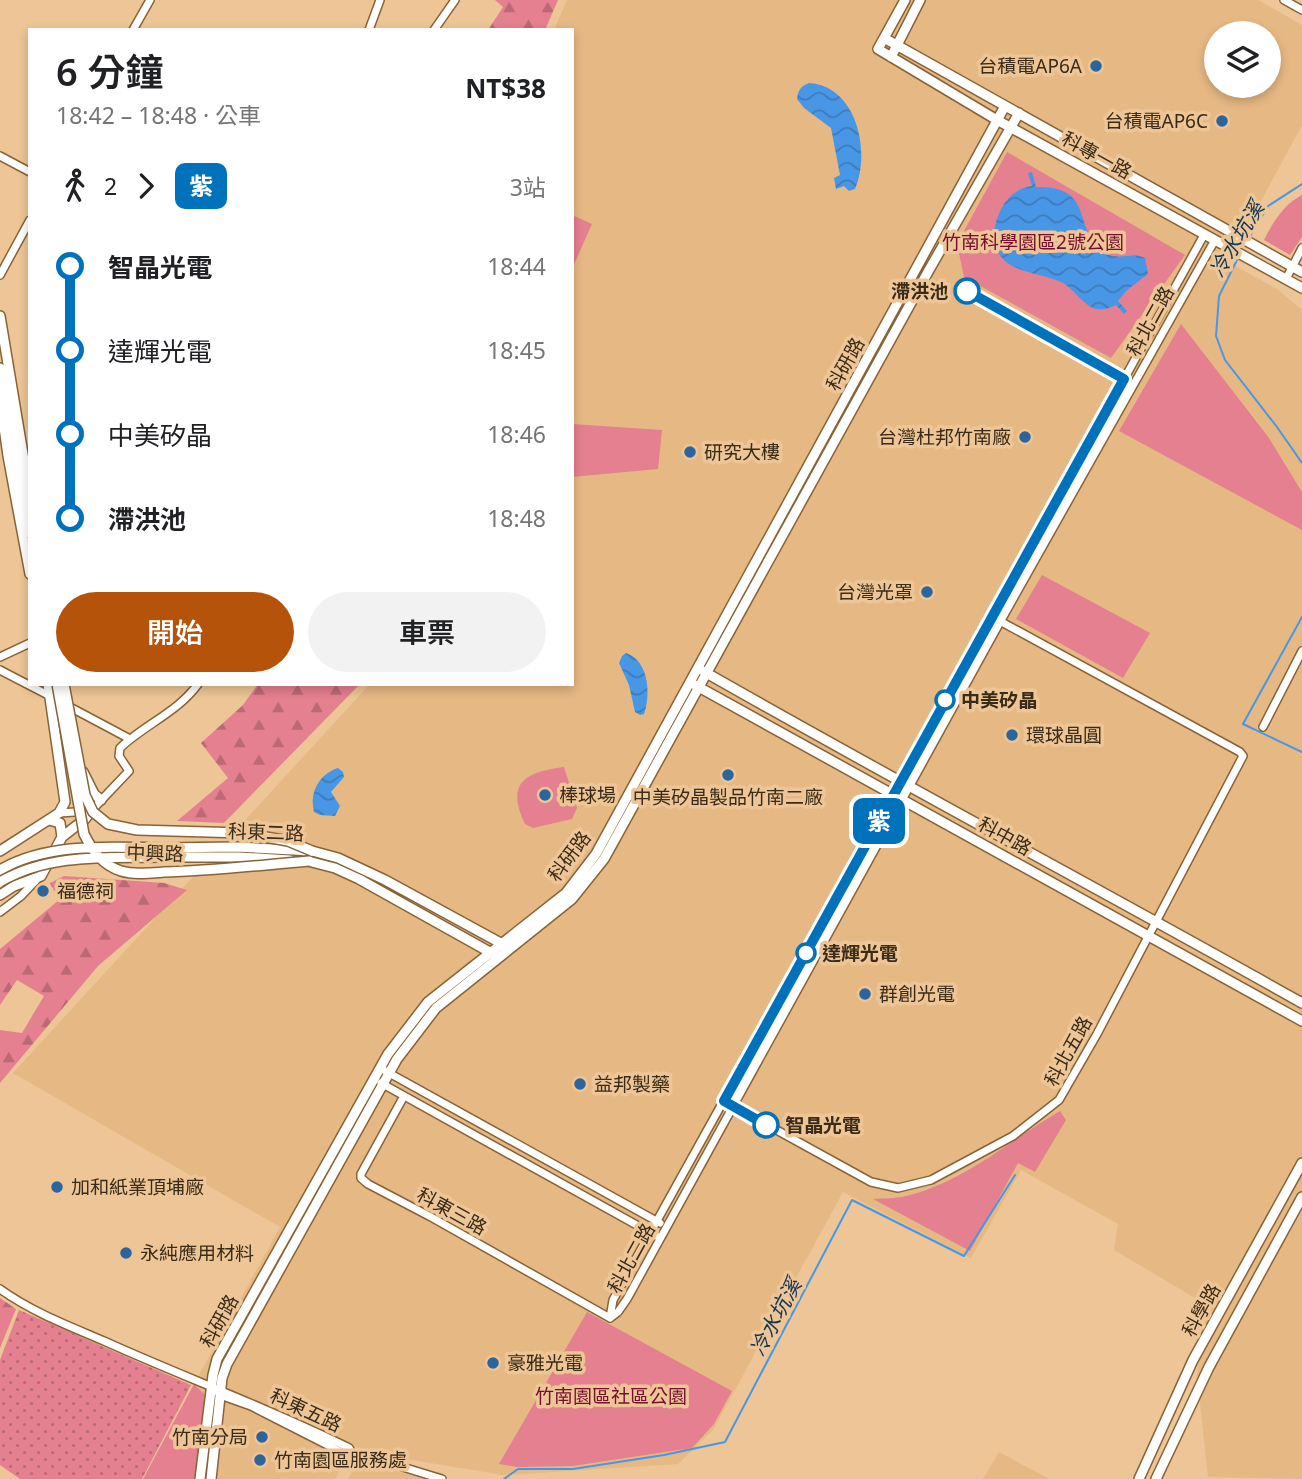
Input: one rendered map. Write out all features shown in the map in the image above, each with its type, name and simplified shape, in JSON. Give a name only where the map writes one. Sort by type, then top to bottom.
[{"type":"street","points":[[134,28],[149,0]]},
{"type":"street","points":[[370,28],[380,0]]},
{"type":"street","points":[[435,28],[454,0]]},
{"type":"street","points":[[884,37],[905,0]]},
{"type":"street","points":[[891,57],[920,0]]},
{"type":"street","points":[[1284,0],[1302,10]]},
{"type":"street","name":"科專一路","points":[[1302,272],[884,37],[878,49],[891,57],[1011,128],[1302,288]]},
{"type":"street","name":"科研路","points":[[702,671],[1005,106]]},
{"type":"street","name":"科研路","points":[[200,1479],[211,1385],[217,1359],[385,1070],[388,1054],[428,1002],[572,899],[604,859],[694,684],[1018,113]]},
{"type":"street","points":[[0,156],[28,171]]},
{"type":"street","points":[[1204,234],[1212,222]]},
{"type":"street","points":[[0,275],[28,224]]},
{"type":"street","points":[[1215,240],[1222,228]]},
{"type":"street","name":"科北二路","points":[[610,1318],[613,1300],[1204,234]]},
{"type":"street","name":"科北二路","points":[[610,1318],[623,1306],[1000,622],[1215,240]]},
{"type":"street","points":[[1286,279],[1302,248]]},
{"type":"street","points":[[0,316],[28,485]]},
{"type":"street","points":[[0,368],[28,522]]},
{"type":"street","points":[[0,398],[28,563]]},
{"type":"street","points":[[16,422],[28,460]]},
{"type":"street","points":[[991,617],[1000,622]]},
{"type":"street","name":"科北五路","points":[[724,1101],[871,1182],[898,1188],[931,1180],[1013,1136],[1059,1100],[1243,756],[1000,622]]},
{"type":"street","points":[[0,657],[28,644]]},
{"type":"street","points":[[1263,727],[1302,651]]},
{"type":"street","points":[[0,670],[28,684]]},
{"type":"street","name":"科中路","points":[[702,671],[900,783],[1155,920],[1302,1003]]},
{"type":"street","name":"科中路","points":[[694,684],[1302,1021]]},
{"type":"street","points":[[31,686],[130,739]]},
{"type":"street","points":[[48,686],[65,802],[60,813]]},
{"type":"street","name":"中興路","points":[[57,686],[84,834],[93,850],[106,864],[121,872],[184,872],[310,856]]},
{"type":"street","name":"中興路","points":[[66,686],[85,795],[93,812],[108,824],[137,831],[244,833],[288,841],[310,856]]},
{"type":"street","name":"中興路","points":[[66,686],[91,811]]},
{"type":"street","points":[[0,912],[22,896],[41,876],[62,837],[85,819],[129,771],[119,752],[130,739],[181,704],[196,686]]},
{"type":"street","name":"中興路","points":[[83,774],[94,794],[101,800]]},
{"type":"street","points":[[0,851],[60,813],[91,811]]},
{"type":"street","points":[[49,820],[60,823],[62,837]]},
{"type":"street","name":"科東二路","points":[[0,870],[33,855],[94,847],[239,857],[310,856],[335,868],[416,897],[506,946]]},
{"type":"street","name":"科東二路","points":[[0,882],[36,865],[81,858],[163,852]]},
{"type":"street","points":[[0,895],[14,886],[41,876]]},
{"type":"street","name":"科東二路","points":[[371,879],[411,907],[495,955]]},
{"type":"street","points":[[411,907],[416,897]]},
{"type":"street","points":[[385,1070],[667,1227]]},
{"type":"street","points":[[378,1082],[660,1238]]},
{"type":"street","name":"科研路","points":[[211,1479],[227,1364],[378,1082]]},
{"type":"street","name":"科東三路","points":[[404,1096],[361,1178],[610,1318]]},
{"type":"street","name":"科學路","points":[[1139,1479],[1194,1360],[1302,1163]]},
{"type":"street","name":"科學路","points":[[1156,1479],[1209,1367],[1302,1198]]},
{"type":"street","points":[[0,1289],[21,1304],[143,1359],[211,1385]]},
{"type":"street","name":"科東五路","points":[[211,1385],[347,1455],[353,1454],[442,1479]]},
{"type":"shaded area","points":[[567,0],[1258,0],[1302,25],[1302,125],[1228,262],[1277,289],[1302,310],[1302,1479],[1208,1477],[1197,1375],[1207,1305],[1114,1250],[1118,1224],[1021,1170],[971,1258],[843,1192],[713,1430],[678,1464],[503,1475],[376,1454],[354,1446],[335,1479],[186,1479],[200,1373],[280,1227],[13,1073],[368,686],[574,686],[574,28],[555,28]]},
{"type":"shaded area","points":[[999,1452],[1049,1479],[983,1479]]},
{"type":"shaded area","points":[[370,1464],[424,1479],[348,1479],[354,1468]]},
{"type":"green space","points":[[495,0],[558,0],[546,28],[489,28],[503,7]]},
{"type":"green space","name":"竹南科學園區2號公園","points":[[1007,152],[1185,255],[1111,358],[964,277],[957,244]]},
{"type":"green space","points":[[1302,195],[1302,237],[1290,255],[1264,240],[1280,214]]},
{"type":"green space","points":[[574,216],[592,224],[574,264]]},
{"type":"green space","points":[[1181,324],[1269,438],[1302,492],[1302,530],[1119,431]]},
{"type":"green space","points":[[574,424],[662,430],[658,469],[574,477]]},
{"type":"green space","points":[[1042,575],[1150,633],[1123,678],[1016,619]]},
{"type":"green space","points":[[257,686],[358,686],[224,823],[177,821],[228,778],[201,743],[243,705]]},
{"type":"green space","name":"棒球場","points":[[564,767],[577,808],[572,819],[533,828],[525,824],[517,798],[523,782],[539,772]]},
{"type":"green space","points":[[64,876],[164,883],[187,890],[98,966],[0,1083],[0,1030],[22,1033],[44,996],[17,980],[0,1005],[0,949],[59,900],[50,883]]},
{"type":"green space","points":[[1060,1111],[1066,1120],[1035,1172],[1018,1163],[970,1251],[873,1199],[902,1197],[948,1181]]},
{"type":"green space","points":[[0,1298],[16,1309],[0,1348]]},
{"type":"green space","points":[[19,1310],[191,1385],[142,1479],[20,1479],[0,1465],[0,1360]]},
{"type":"green space","name":"竹南園區社區公園","points":[[587,1312],[732,1391],[714,1424],[692,1448],[573,1466],[518,1467],[499,1464]]},
{"type":"green space","points":[[194,1384],[206,1396],[195,1479],[143,1479]]},
{"type":"water","points":[[809,83],[825,87],[839,96],[856,123],[861,157],[860,174],[855,189],[849,191],[844,186],[836,189],[834,178],[840,175],[831,128],[804,108],[797,99],[800,89]]},
{"type":"water","points":[[1032,172],[1036,187],[1067,193],[1075,201],[1088,232],[1104,252],[1114,256],[1145,258],[1148,274],[1118,301],[1127,311],[1124,314],[1116,305],[1106,309],[1091,307],[1061,282],[1019,269],[1002,258],[997,249],[996,238],[977,236],[978,232],[994,232],[998,216],[1006,202],[1017,191],[1032,186],[1028,173]]},
{"type":"water","points":[[626,653],[640,663],[644,671],[647,697],[644,714],[635,712],[629,685],[619,663]]},
{"type":"water","points":[[338,768],[344,777],[331,792],[340,806],[335,816],[320,815],[314,812],[314,791],[326,775]]},
{"type":"waterway","name":"冷水坑溪","points":[[1249,238],[1268,206],[1302,184]]},
{"type":"waterway","name":"冷水坑溪","points":[[1238,258],[1219,296],[1216,336],[1225,360],[1302,463]]},
{"type":"waterway","name":"冷水坑溪","points":[[1302,617],[1243,724],[1302,752]]},
{"type":"waterway","name":"冷水坑溪","points":[[504,1479],[518,1469],[573,1469],[664,1455],[725,1442],[852,1200],[964,1256],[1015,1175]]},
{"type":"bus line","name":"紫","points":[[766,1125],[724,1101],[1124,379],[967,291]]},
{"type":"place","name":"台積電AP6A","points":[[1096,66]]},
{"type":"place","name":"台積電AP6C","points":[[1222,121]]},
{"type":"place","name":"滯洪池","points":[[967,291]]},
{"type":"place","name":"台灣杜邦竹南廠","points":[[1025,437]]},
{"type":"place","name":"研究大樓","points":[[690,452]]},
{"type":"place","name":"台灣光罩","points":[[927,592]]},
{"type":"place","name":"中美矽晶","points":[[945,700]]},
{"type":"place","name":"環球晶圓","points":[[1012,735]]},
{"type":"place","name":"中美矽晶製品竹南二廠","points":[[728,775]]},
{"type":"place","name":"棒球場","points":[[545,795]]},
{"type":"place","name":"福德祠","points":[[43,891]]},
{"type":"place","name":"達輝光電","points":[[806,953]]},
{"type":"place","name":"群創光電","points":[[865,994]]},
{"type":"place","name":"益邦製藥","points":[[580,1084]]},
{"type":"place","name":"智晶光電","points":[[766,1125]]},
{"type":"place","name":"加和紙業頂埔廠","points":[[57,1187]]},
{"type":"place","name":"永純應用材料","points":[[126,1253]]},
{"type":"place","name":"豪雅光電","points":[[493,1363]]},
{"type":"place","name":"竹南分局","points":[[262,1437]]},
{"type":"place","name":"竹南園區服務處","points":[[260,1460]]}]
